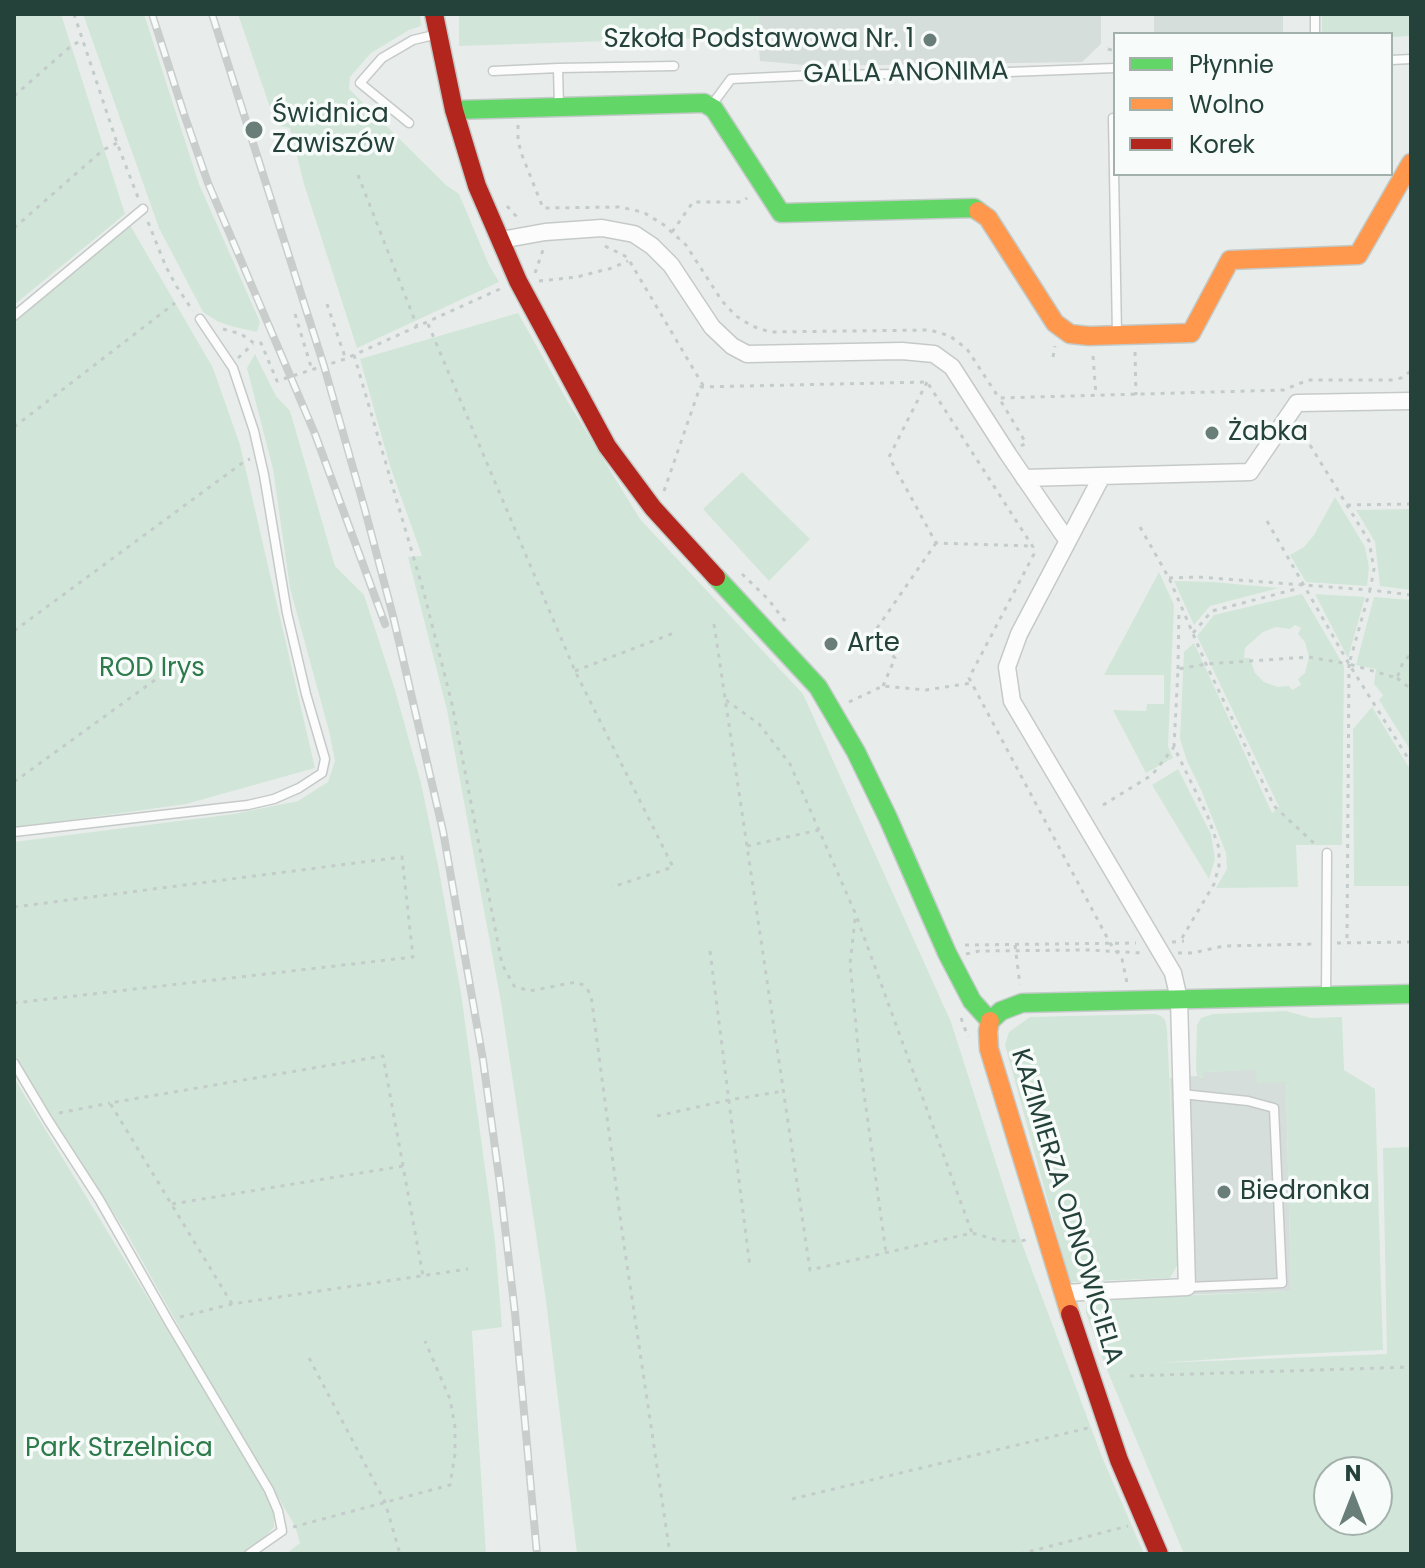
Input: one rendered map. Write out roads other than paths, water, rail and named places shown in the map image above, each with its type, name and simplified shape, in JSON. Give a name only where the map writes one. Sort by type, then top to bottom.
[{"type":"street","name":"KAZIMIERZA ODNOWICIELA","points":[[434,14],[454,110],[477,186],[501,240],[526,276],[607,446],[653,508],[818,687],[856,752],[965,988],[990,1021],[989,1049],[1063,1293],[1119,1460],[1159,1554]]},
{"type":"street","points":[[454,110],[704,103],[714,109],[781,213],[974,208],[988,218],[1063,337],[1191,333],[1230,260],[1358,255],[1411,163]]},
{"type":"street","points":[[501,240],[545,232],[602,228],[634,234],[671,265],[712,327],[732,346],[747,354],[902,351],[934,354],[952,367],[1067,540]]},
{"type":"street","points":[[1024,478],[1250,472],[1297,403],[1411,401]]},
{"type":"street","points":[[1063,1293],[1187,1287],[1179,999],[1173,973],[1012,701],[1007,667],[1019,634],[1102,476]]},
{"type":"street","points":[[990,1021],[1001,1011],[1022,1003],[1411,994]]},
{"type":"lane","points":[[409,123],[360,83],[382,58],[413,40],[438,34]]},
{"type":"lane","points":[[493,71],[674,66]]},
{"type":"lane","points":[[558,68],[559,107]]},
{"type":"lane","name":"GALLA ANONIMA","points":[[710,107],[731,79],[1113,68]]},
{"type":"lane","points":[[1114,176],[1117,335]]},
{"type":"lane","points":[[14,316],[143,209]]},
{"type":"lane","points":[[14,832],[248,805],[274,799],[322,773],[325,759],[287,613],[254,431],[233,368],[200,319]]},
{"type":"lane","points":[[1326,996],[1327,853]]},
{"type":"lane","points":[[14,1063],[99,1199],[269,1490],[282,1531],[249,1554]]},
{"type":"lane","points":[[1182,1094],[1248,1101],[1274,1108],[1282,1283],[1187,1287]]},
{"type":"railway","points":[[152,14],[208,183],[315,434],[385,624]]},
{"type":"railway","points":[[212,14],[324,366],[365,510],[443,831],[483,1060],[500,1184],[537,1554]]},
{"type":"place","name":"Szkoła Podstawowa Nr. 1","points":[[930,40]]},
{"type":"place","name":"Świdnica Zawiszów","points":[[254,130]]},
{"type":"place","name":"Żabka","points":[[1212,433]]},
{"type":"place","name":"Arte","points":[[831,644]]},
{"type":"place","name":"Biedronka","points":[[1224,1192]]},
{"type":"park label","name":"ROD Irys","points":[[152,669]]},
{"type":"park label","name":"Park Strzelnica","points":[[119,1449]]}]
